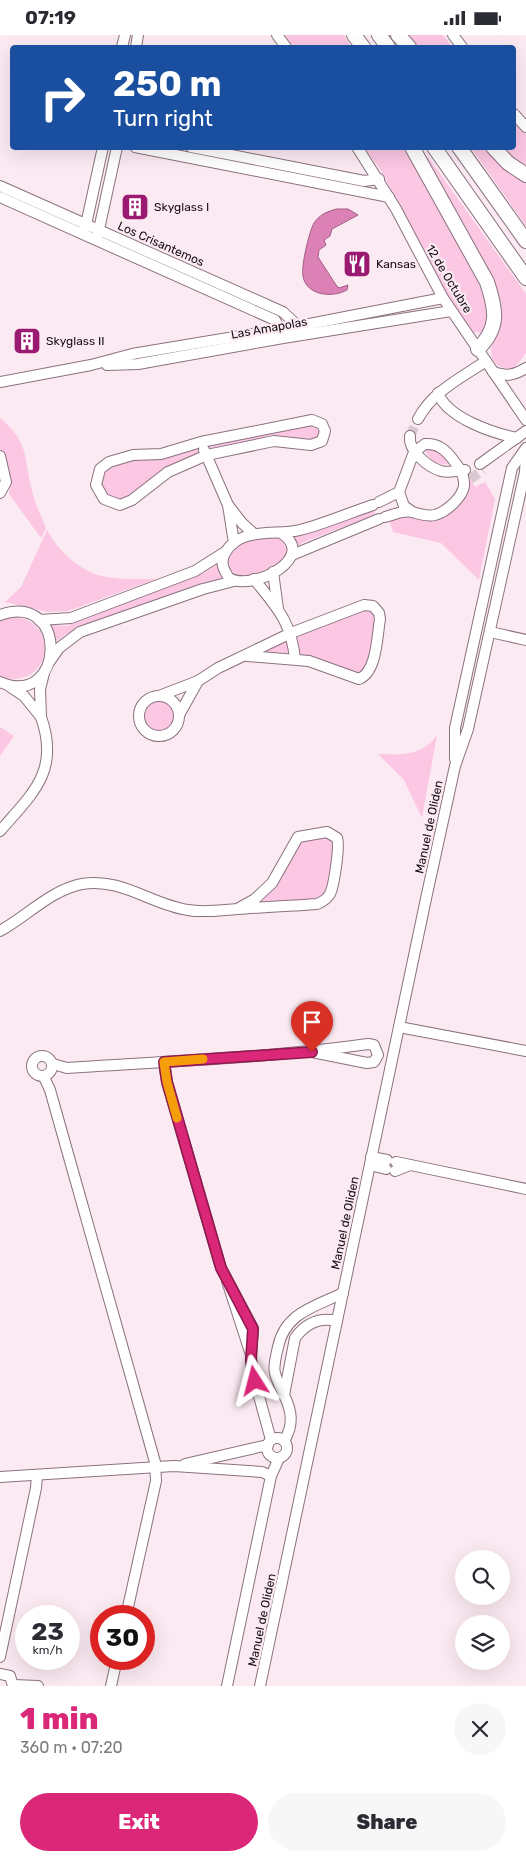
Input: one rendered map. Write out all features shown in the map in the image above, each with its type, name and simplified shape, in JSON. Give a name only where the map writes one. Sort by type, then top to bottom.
[{"type":"highway","points":[[398,35],[407,45]]},
{"type":"highway","points":[[414,150],[483,272],[489,288],[494,311],[494,325],[489,337],[478,349]]},
{"type":"highway","points":[[436,150],[526,278]]},
{"type":"highway","points":[[461,150],[526,241]]},
{"type":"highway","points":[[497,150],[508,163],[526,175]]},
{"type":"street","points":[[516,116],[526,127]]},
{"type":"street","points":[[83,234],[87,224],[102,150]]},
{"type":"street","points":[[98,235],[116,150]]},
{"type":"street","points":[[150,150],[389,197]]},
{"type":"street","points":[[206,150],[364,181],[379,179]]},
{"type":"street","name":"12 de Octubre","points":[[359,150],[379,179],[451,311],[526,420]]},
{"type":"street","name":"Los Crisantemos","points":[[0,186],[87,224],[98,235]]},
{"type":"street","name":"Los Crisantemos","points":[[0,197],[83,234],[98,235],[194,277],[283,312],[300,330]]},
{"type":"street","name":"Los Crisantemos","points":[[194,277],[275,320],[282,333]]},
{"type":"street","name":"Las Amapolas","points":[[300,330],[443,298]]},
{"type":"street","name":"Las Amapolas","points":[[0,382],[92,365],[132,354],[451,311]]},
{"type":"street","points":[[418,419],[424,408],[438,393],[486,361]]},
{"type":"street","points":[[493,372],[503,375],[514,375],[526,367]]},
{"type":"street","points":[[438,393],[442,403],[452,413],[504,435],[513,441]]},
{"type":"street","points":[[312,420],[322,424],[325,431],[322,441],[316,445],[274,441],[207,455],[168,472],[125,504],[109,502],[98,489],[98,474],[109,462],[133,455],[161,454],[201,442],[312,420]]},
{"type":"street","points":[[481,467],[526,431]]},
{"type":"street","points":[[412,437],[414,452],[399,492],[404,506],[424,516],[441,512],[455,502],[465,476]]},
{"type":"street","points":[[201,442],[228,505],[234,543]]},
{"type":"street","points":[[414,452],[425,444],[437,445],[450,456],[465,476]]},
{"type":"street","name":"Manuel de Oliden","points":[[455,766],[455,728],[512,468],[526,448]]},
{"type":"street","points":[[414,452],[439,470],[465,476]]},
{"type":"street","name":"Manuel de Oliden","points":[[260,1686],[455,766],[468,729],[525,472],[526,455]]},
{"type":"street","points":[[0,457],[6,482],[0,493]]},
{"type":"street","points":[[0,615],[19,612],[39,620],[71,618],[195,571],[226,552],[234,543],[254,534],[300,530],[376,504],[399,492]]},
{"type":"street","points":[[228,505],[254,534]]},
{"type":"street","points":[[0,831],[42,780],[48,752],[41,717],[40,689],[45,671],[59,648],[80,632],[203,589],[234,581],[254,579],[281,567],[292,555],[382,518],[411,511]]},
{"type":"street","points":[[280,533],[292,544],[292,555]]},
{"type":"street","points":[[226,552],[222,565],[229,578],[234,581]]},
{"type":"street","points":[[273,572],[278,610]]},
{"type":"street","points":[[254,579],[278,610],[291,633],[295,659]]},
{"type":"street","points":[[198,681],[178,715],[175,727],[165,735],[153,735],[143,728],[140,723],[139,710],[146,700],[198,681],[218,668],[247,656],[291,633],[364,605],[373,606],[379,613],[380,619],[372,659],[365,677],[354,679],[322,665],[295,659],[247,656]]},
{"type":"street","points":[[39,620],[51,639],[50,661]]},
{"type":"street","points":[[490,632],[526,640]]},
{"type":"street","points":[[3,683],[28,684],[45,671]]},
{"type":"street","points":[[3,683],[24,696],[41,717]]},
{"type":"street","points":[[158,696],[170,700],[174,704],[178,715]]},
{"type":"street","points":[[0,931],[53,895],[85,884],[118,886],[172,907],[191,911],[237,909],[322,902],[329,895],[331,889],[340,849],[338,838],[327,831],[298,837],[272,883],[255,899],[237,909]]},
{"type":"street","points":[[399,1027],[526,1051]]},
{"type":"street","points":[[128,1605],[156,1481],[156,1467],[55,1109],[44,1077],[34,1073],[32,1066],[34,1060],[43,1056],[53,1064],[67,1068],[312,1052],[368,1044],[374,1045],[378,1055],[374,1062],[367,1063],[312,1052]]},
{"type":"street","points":[[164,1062],[167,1082],[221,1268],[228,1281],[251,1355],[251,1367],[270,1443],[270,1455],[278,1458]]},
{"type":"street","points":[[44,1077],[50,1073],[53,1064]]},
{"type":"street","points":[[370,1161],[391,1165],[410,1165],[526,1189]]},
{"type":"street","points":[[284,1441],[288,1434],[291,1416],[273,1369],[284,1326],[302,1313],[343,1293]]},
{"type":"street","points":[[284,1395],[295,1338],[300,1331],[308,1324],[327,1319],[337,1321]]},
{"type":"street","points":[[174,1466],[270,1443],[278,1438],[284,1441],[287,1446],[286,1453],[278,1458],[271,1475],[227,1686]]},
{"type":"street","points":[[0,1477],[174,1466],[271,1475]]},
{"type":"street","points":[[0,1657],[36,1488],[37,1475]]},
{"type":"street","points":[[111,1686],[115,1670]]},
{"type":"street","points":[[0,1674],[10,1676],[13,1685],[38,1686]]},
{"type":"shaded area","points":[[285,35],[344,35],[350,45],[292,45]]},
{"type":"shaded area","points":[[405,35],[443,35],[450,45],[413,45]]},
{"type":"shaded area","points":[[516,125],[526,134],[526,170],[502,150],[516,150]]},
{"type":"shaded area","points":[[366,150],[410,150],[477,267],[490,310],[486,330],[476,332],[466,328],[380,169]]},
{"type":"shaded area","points":[[472,150],[490,150],[526,178],[526,226]]},
{"type":"shaded area","points":[[428,157],[526,294],[526,353],[515,367],[508,369],[498,366],[492,359],[491,348],[499,324],[426,160]]},
{"type":"shaded area","points":[[337,209],[348,209],[358,215],[332,229],[330,236],[324,240],[326,245],[319,250],[318,257],[339,288],[348,285],[347,290],[341,293],[321,293],[309,288],[305,283],[303,276],[304,257],[314,223],[324,214]]},
{"type":"shaded area","points":[[0,418],[16,435],[24,451],[33,496],[46,528],[41,538],[9,494],[10,485],[0,451]]},
{"type":"shaded area","points":[[314,424],[319,426],[321,432],[318,437],[308,439],[275,435],[210,449],[207,446],[209,443],[262,435]]},
{"type":"shaded area","points":[[195,446],[199,448],[198,453],[161,471],[132,495],[120,501],[109,498],[98,483],[102,472],[117,461]]},
{"type":"shaded area","points":[[430,446],[448,458],[448,464],[437,463],[431,459],[425,450]]},
{"type":"shaded area","points":[[471,480],[475,487],[485,482],[495,499],[479,580],[441,543],[393,532],[389,519],[411,515],[434,518]]},
{"type":"shaded area","points":[[373,510],[375,515],[304,542],[296,547],[292,535],[303,535]]},
{"type":"shaded area","points":[[47,530],[63,552],[86,570],[102,576],[115,578],[156,579],[68,611],[48,612],[5,602],[21,587]]},
{"type":"shaded area","points":[[276,535],[284,543],[288,551],[284,559],[269,571],[250,576],[241,575],[233,572],[227,566],[229,558],[239,547],[253,539]]},
{"type":"shaded area","points":[[219,563],[217,567],[224,578],[205,582],[66,634],[56,642],[49,625],[67,626],[204,573]]},
{"type":"shaded area","points":[[367,608],[375,612],[374,637],[367,664],[359,676],[303,656],[296,650],[296,637],[301,633]]},
{"type":"shaded area","points":[[13,616],[29,621],[40,630],[44,642],[44,654],[40,666],[30,674],[17,679],[0,677],[0,619]]},
{"type":"shaded area","points":[[283,640],[288,645],[288,653],[267,652],[266,649]]},
{"type":"shaded area","points":[[158,700],[164,701],[169,705],[173,710],[173,722],[169,727],[164,731],[158,732],[152,731],[147,727],[143,722],[142,716],[143,710],[147,705],[152,701]]},
{"type":"shaded area","points":[[0,727],[14,736],[0,756]]},
{"type":"shaded area","points":[[437,735],[422,818],[404,780],[378,754],[403,754],[418,751]]},
{"type":"shaded area","points":[[330,837],[333,842],[333,852],[328,884],[323,895],[311,900],[294,903],[262,904],[259,901],[298,841]]},
{"type":"tunnel","points":[[410,436],[418,419]]},
{"type":"tunnel","points":[[470,479],[483,470]]},
{"type":"slow traffic","points":[[177,1118],[167,1082],[164,1062],[203,1059]]},
{"type":"place","name":"Skyglass I","points":[[135,207]]},
{"type":"place","name":"Kansas","points":[[357,264]]},
{"type":"place","name":"Skyglass II","points":[[27,341]]},
{"type":"route","points":[[255,1381],[251,1367],[253,1329],[221,1268],[167,1082],[164,1062],[312,1052]]}]
